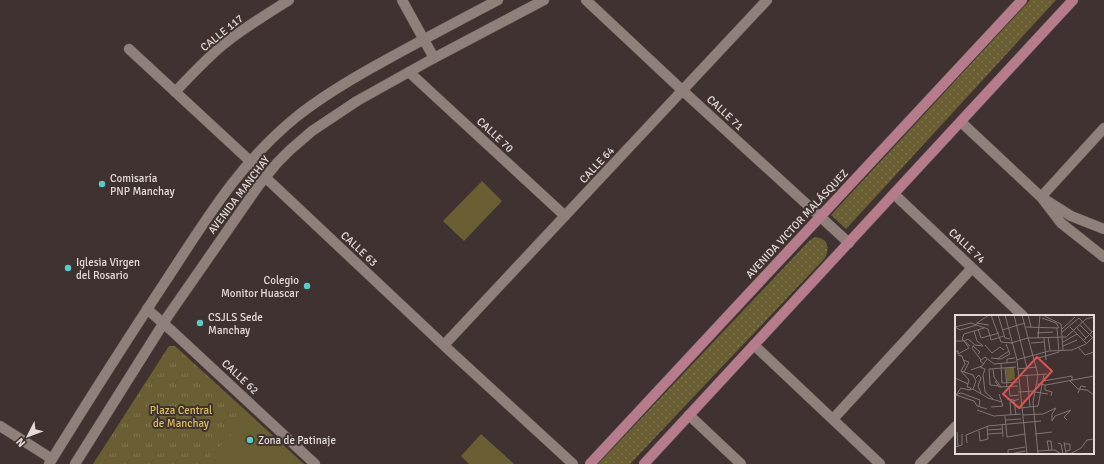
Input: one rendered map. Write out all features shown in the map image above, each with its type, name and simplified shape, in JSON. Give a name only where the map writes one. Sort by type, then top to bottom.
[{"type":"main road","name":"AVENIDA VICTOR MALÁSQUEZ","points":[[590,464],[1022,0]]},
{"type":"main road","points":[[644,464],[1073,0]]},
{"type":"street","name":"CALLE 117","points":[[175,92],[224,44],[289,0]]},
{"type":"street","points":[[402,0],[425,38],[434,58]]},
{"type":"street","name":"AVENIDA MANCHAY","points":[[50,462],[147,309],[224,194],[250,161],[285,127],[312,105],[349,81],[425,38],[498,0]]},
{"type":"street","name":"AVENIDA MANCHAY","points":[[75,464],[164,324],[219,242],[265,177],[290,150],[317,128],[357,101],[434,58],[544,0]]},
{"type":"street","name":"CALLE 71","points":[[586,0],[849,243]]},
{"type":"street","name":"CALLE 64","points":[[444,345],[767,0]]},
{"type":"street","name":"CALLE 63","points":[[129,49],[250,161],[265,177],[444,345],[574,464]]},
{"type":"street","name":"CALLE 70","points":[[409,72],[565,216]]},
{"type":"street","points":[[961,122],[1041,197],[1061,223],[1104,257]]},
{"type":"street","points":[[1041,197],[1104,128]]},
{"type":"street","name":"CALLE 74","points":[[894,194],[1022,315]]},
{"type":"street","points":[[1041,197],[1071,216],[1104,228]]},
{"type":"street","points":[[833,419],[972,268]]},
{"type":"street","name":"CALLE 62","points":[[147,309],[315,464]]},
{"type":"street","points":[[754,345],[880,464]]},
{"type":"street","points":[[689,415],[741,464]]},
{"type":"street","points":[[0,426],[50,462]]},
{"type":"street","points":[[920,464],[955,427]]},
{"type":"green space","points":[[1030,0],[1056,0],[846,229],[831,215]]},
{"type":"green space","points":[[482,181],[502,201],[464,241],[443,221]]},
{"type":"green space","points":[[815,237],[823,239],[827,244],[827,254],[825,258],[630,464],[598,464],[809,241]]},
{"type":"green space","name":"Plaza Central de Manchay","points":[[169,346],[175,346],[304,464],[93,464]]},
{"type":"green space","name":"Zona de Patinaje","points":[[248,417],[300,464],[203,464]]},
{"type":"green space","points":[[481,434],[514,464],[469,464],[461,456]]},
{"type":"place","name":"Comisaría PNP Manchay","points":[[102,184]]},
{"type":"place","name":"Iglesia Virgen del Rosario","points":[[68,268]]},
{"type":"place","name":"Colegio Monitor Huascar","points":[[307,286]]},
{"type":"place","name":"CSJLS Sede Manchay","points":[[200,323]]},
{"type":"place","name":"Zona de Patinaje","points":[[250,440]]}]
